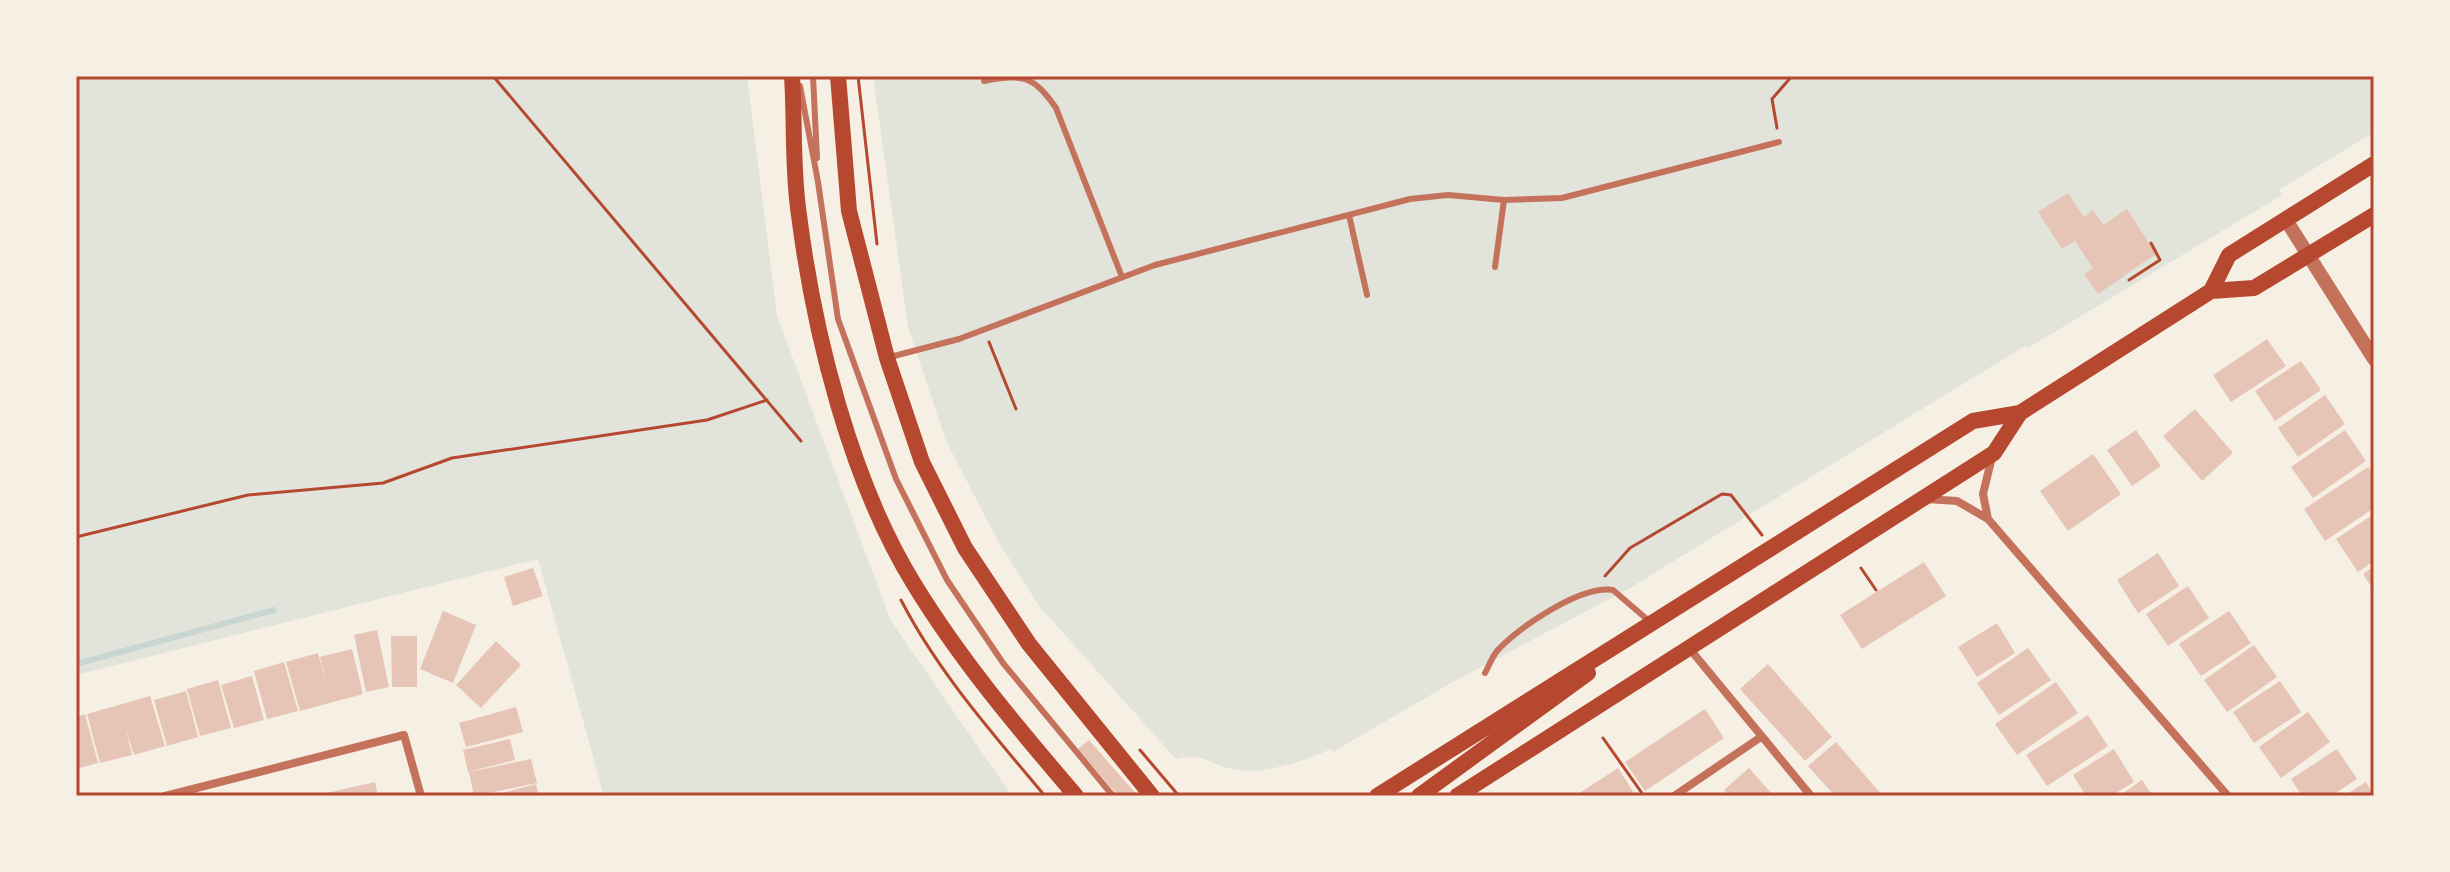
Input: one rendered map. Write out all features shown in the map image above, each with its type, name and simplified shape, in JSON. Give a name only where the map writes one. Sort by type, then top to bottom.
[{"type":"main road","points":[[795,76],[798,213],[815,311],[861,474],[912,582],[978,680],[1076,796]]},
{"type":"main road","points":[[838,76],[849,211],[887,358],[922,462],[965,548],[1029,644],[1152,796]]},
{"type":"main road","points":[[2211,291],[2229,255],[2374,164]]},
{"type":"main road","points":[[1377,796],[1973,421],[2020,413],[2211,291],[2254,288],[2374,215]]},
{"type":"main road","points":[[1457,796],[1994,453],[2020,413]]},
{"type":"main road","points":[[1419,796],[1555,700],[1645,627]]},
{"type":"street","points":[[2286,220],[2374,359]]},
{"type":"street","points":[[1988,519],[1983,494],[1994,453]]},
{"type":"street","points":[[1921,498],[1957,501],[1988,519],[2228,796]]},
{"type":"street","points":[[1688,648],[1811,796]]},
{"type":"street","points":[[165,796],[404,735],[421,796]]},
{"type":"street","points":[[1674,796],[1761,737]]},
{"type":"lane","points":[[795,76],[818,182],[838,319],[896,479],[947,580],[1003,663],[1113,796]]},
{"type":"lane","points":[[813,76],[818,182]]},
{"type":"lane","points":[[984,81],[1011,76],[1029,79],[1040,85],[1056,108],[1122,277]]},
{"type":"lane","points":[[887,358],[984,329],[1155,265],[1410,199],[1448,195],[1504,200],[1562,198],[1779,142]]},
{"type":"lane","points":[[1495,267],[1504,200]]},
{"type":"lane","points":[[1349,215],[1367,295]]},
{"type":"lane","points":[[1485,673],[1496,652],[1530,624],[1598,591],[1613,590],[1645,627]]},
{"type":"path","points":[[493,76],[801,441]]},
{"type":"path","points":[[858,76],[880,256]]},
{"type":"path","points":[[1779,142],[1772,99],[1792,76]]},
{"type":"path","points":[[2129,280],[2160,260],[2151,243]]},
{"type":"path","points":[[984,329],[1016,409]]},
{"type":"path","points":[[76,537],[248,495],[383,483],[452,458],[707,420],[767,400]]},
{"type":"path","points":[[1598,591],[1609,569],[1630,548],[1722,494],[1731,495],[1771,548]]},
{"type":"path","points":[[1861,568],[1876,590]]},
{"type":"path","points":[[1603,738],[1644,796]]},
{"type":"path","points":[[1139,749],[1179,796]]},
{"type":"shaded area","points":[[76,76],[747,76],[777,316],[891,621],[1012,796],[604,796],[538,559],[76,675]]},
{"type":"shaded area","points":[[873,76],[2374,76],[2374,132],[2279,190],[2282,195],[2028,348],[2025,346],[1630,588],[1451,683],[1333,752],[1331,749],[1269,769],[1243,771],[1199,758],[1176,759],[1039,606],[998,541],[946,441],[908,327]]},
{"type":"building","points":[[2068,193],[2084,217],[2093,210],[2103,225],[2127,209],[2156,254],[2098,294],[2084,274],[2093,268],[2075,241],[2062,249],[2038,212]]},
{"type":"building","points":[[2267,339],[2286,366],[2231,402],[2213,375]]},
{"type":"building","points":[[2301,361],[2321,390],[2275,421],[2255,391]]},
{"type":"building","points":[[2325,395],[2345,424],[2298,457],[2278,428]]},
{"type":"building","points":[[2195,409],[2233,453],[2202,481],[2163,436]]},
{"type":"building","points":[[2136,430],[2161,466],[2132,486],[2107,450]]},
{"type":"building","points":[[2345,430],[2366,461],[2313,498],[2291,467]]},
{"type":"building","points":[[2093,454],[2121,494],[2068,531],[2040,491]]},
{"type":"building","points":[[2368,467],[2374,475],[2374,508],[2325,541],[2304,509]]},
{"type":"building","points":[[2374,514],[2374,561],[2358,572],[2336,539]]},
{"type":"building","points":[[2158,553],[2179,586],[2138,613],[2117,580]]},
{"type":"building","points":[[1924,562],[1946,596],[1862,649],[1840,615]]},
{"type":"building","points":[[2374,566],[2374,591],[2363,574]]},
{"type":"building","points":[[533,568],[543,596],[513,606],[504,577]]},
{"type":"building","points":[[2188,586],[2209,618],[2168,646],[2146,614]]},
{"type":"building","points":[[443,611],[476,625],[453,683],[420,669]]},
{"type":"building","points":[[2229,611],[2251,643],[2201,676],[2179,644]]},
{"type":"building","points":[[1997,623],[2015,653],[1977,677],[1958,647]]},
{"type":"building","points":[[377,630],[389,687],[366,692],[354,635]]},
{"type":"building","points":[[391,636],[417,636],[417,687],[392,687]]},
{"type":"building","points":[[496,641],[521,665],[481,708],[456,685]]},
{"type":"building","points":[[2254,645],[2277,677],[2227,712],[2204,680]]},
{"type":"building","points":[[2028,648],[2051,680],[1999,715],[1977,683]]},
{"type":"building","points":[[352,649],[363,694],[300,711],[286,662],[318,653],[327,685],[320,657]]},
{"type":"building","points":[[284,662],[298,711],[267,719],[254,671]]},
{"type":"building","points":[[1768,664],[1832,737],[1805,761],[1740,689]]},
{"type":"building","points":[[252,676],[264,720],[234,728],[221,685]]},
{"type":"building","points":[[218,680],[231,728],[200,736],[187,689]]},
{"type":"building","points":[[2280,681],[2301,712],[2254,743],[2233,712]]},
{"type":"building","points":[[2056,682],[2078,713],[2017,755],[1995,724]]},
{"type":"building","points":[[186,691],[198,737],[167,746],[154,700]]},
{"type":"building","points":[[150,696],[165,746],[134,755],[126,730],[132,755],[100,763],[87,714]]},
{"type":"building","points":[[516,707],[523,732],[466,747],[459,723]]},
{"type":"building","points":[[1705,709],[1724,738],[1645,791],[1625,762]]},
{"type":"building","points":[[2308,712],[2330,742],[2281,778],[2259,747]]},
{"type":"building","points":[[85,714],[98,763],[76,769],[76,717]]},
{"type":"building","points":[[2088,715],[2108,746],[2047,786],[2026,755]]},
{"type":"building","points":[[510,739],[515,760],[468,772],[463,750]]},
{"type":"building","points":[[1089,740],[1138,796],[1118,796],[1078,749]]},
{"type":"building","points":[[1836,742],[1883,796],[1835,796],[1808,766]]},
{"type":"building","points":[[2114,749],[2134,782],[2111,796],[2086,796],[2073,775]]},
{"type":"building","points":[[2337,749],[2357,779],[2331,796],[2302,796],[2291,779]]},
{"type":"building","points":[[531,759],[537,783],[474,796],[469,772]]},
{"type":"building","points":[[1618,768],[1636,796],[1575,796]]},
{"type":"building","points":[[1749,768],[1774,796],[1728,796],[1724,790]]},
{"type":"building","points":[[2142,780],[2153,796],[2119,796]]},
{"type":"building","points":[[375,782],[378,796],[328,796],[327,793]]},
{"type":"building","points":[[2366,782],[2374,796],[2344,796]]},
{"type":"building","points":[[536,784],[539,796],[495,795]]},
{"type":"waterway","points":[[76,664],[274,610]]}]
